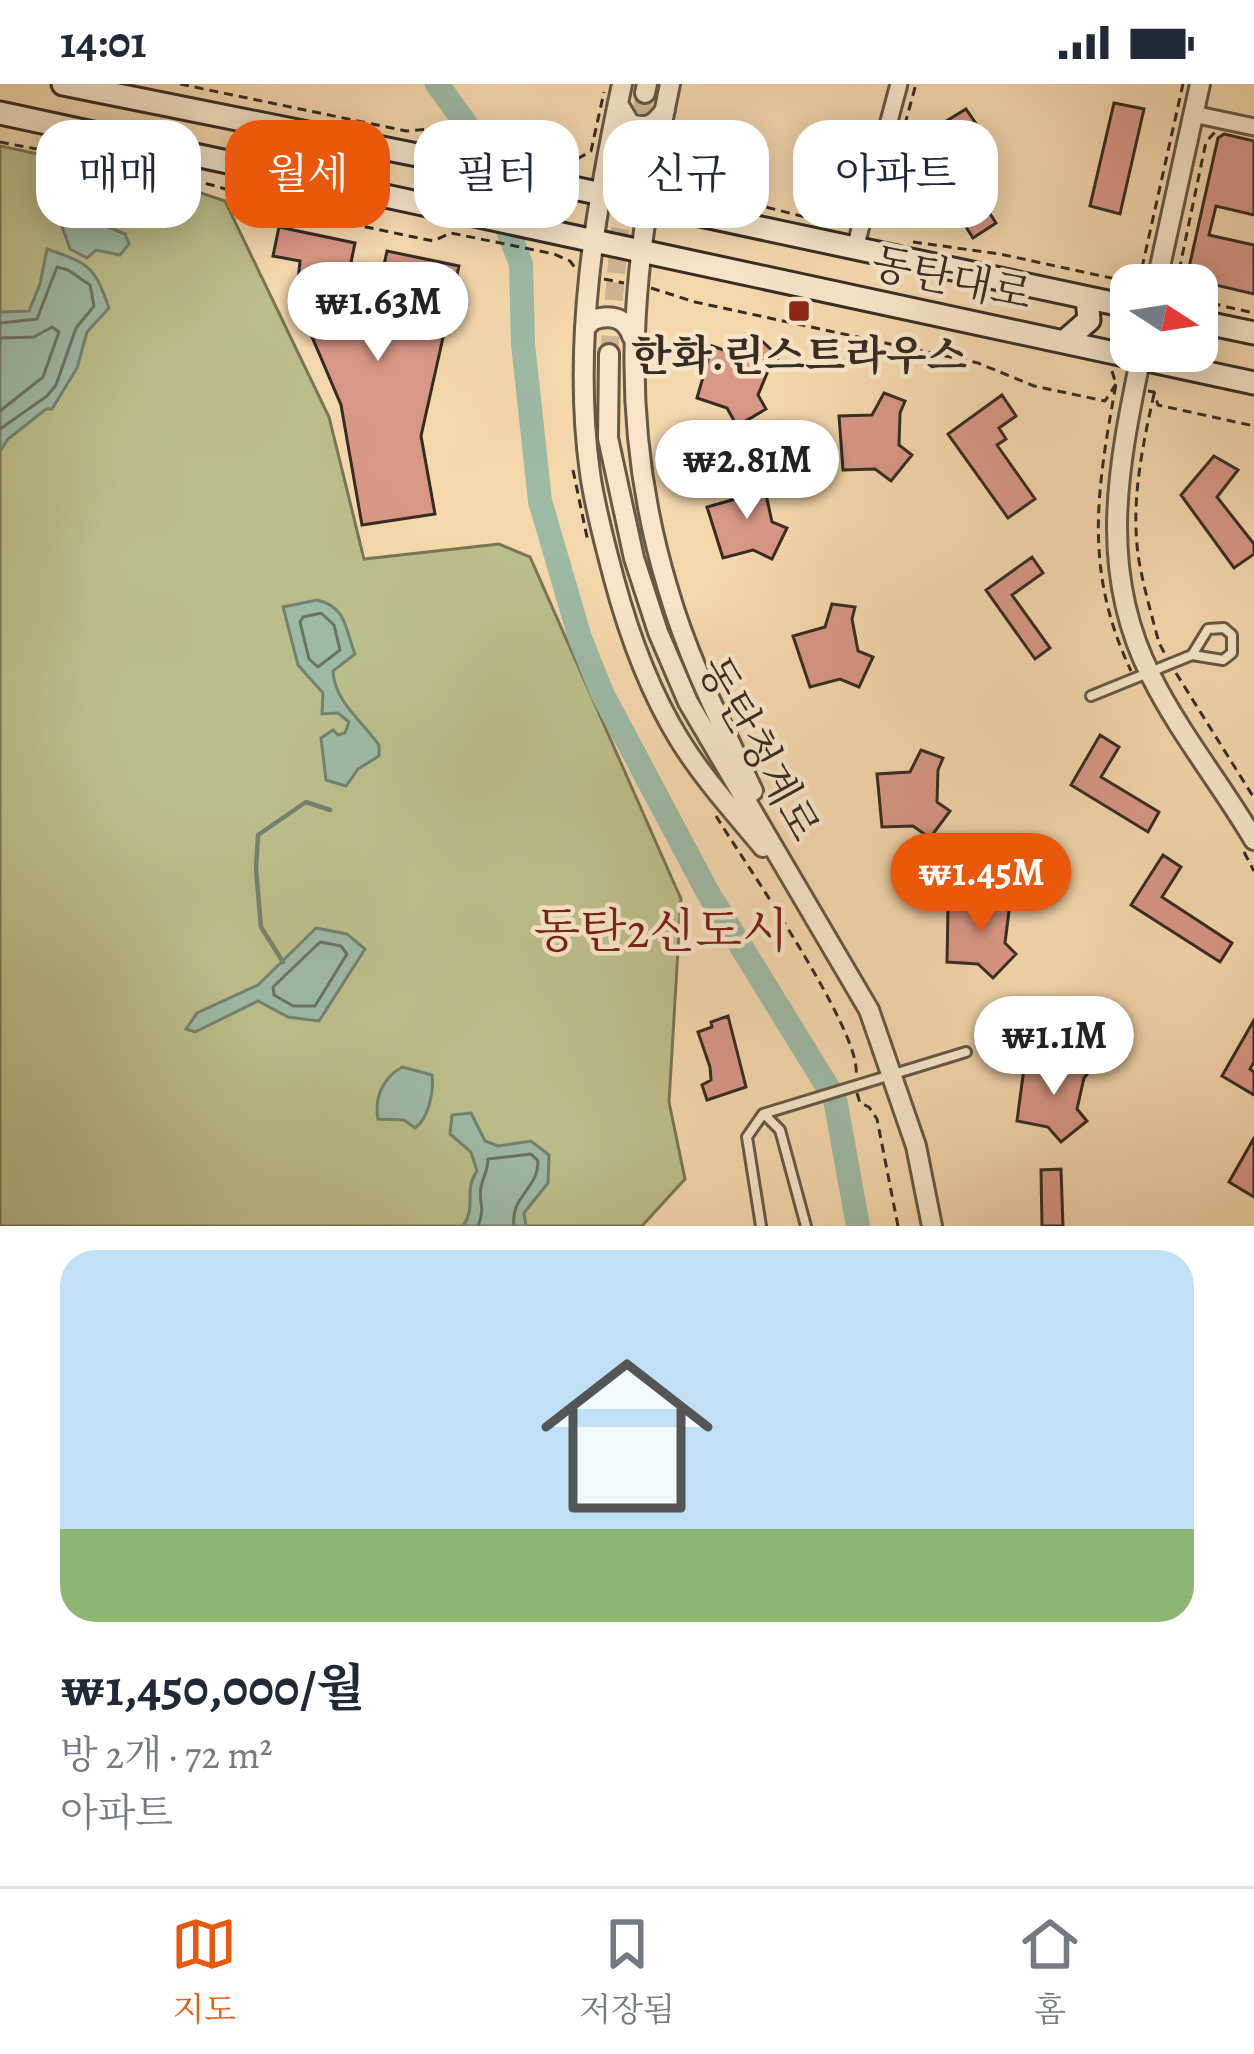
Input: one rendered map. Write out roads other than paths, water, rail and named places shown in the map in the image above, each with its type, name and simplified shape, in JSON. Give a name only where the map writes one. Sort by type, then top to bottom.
[{"type":"main road","name":"동탄대로","points":[[63,84],[603,195]]},
{"type":"main road","name":"동탄대로","points":[[0,112],[472,216],[554,240],[594,242],[1110,349]]},
{"type":"main road","name":"동탄대로","points":[[762,228],[1110,303]]},
{"type":"main road","points":[[1065,341],[1089,320],[1088,298]]},
{"type":"main road","points":[[1218,326],[1254,334]]},
{"type":"main road","name":"동탄대로","points":[[1212,372],[1254,383]]},
{"type":"street","points":[[663,120],[670,84]]},
{"type":"street","name":"동탄대로","points":[[855,248],[899,84]]},
{"type":"street","points":[[1161,264],[1200,84]]},
{"type":"street","points":[[620,94],[630,124],[644,128],[655,124],[665,110]]},
{"type":"street","points":[[620,94],[599,153],[600,194],[589,277],[585,328],[590,470],[626,625],[650,683],[680,739],[725,803],[794,883]]},
{"type":"street","points":[[1193,114],[1254,127]]},
{"type":"street","points":[[643,228],[633,341],[636,429],[668,590],[692,660],[794,883]]},
{"type":"street","points":[[585,328],[593,320],[615,317],[630,330],[633,341]]},
{"type":"street","name":"동탄청계로","points":[[609,354],[608,438],[634,558],[658,632],[688,702],[869,1010],[916,1146],[932,1226]]},
{"type":"street","points":[[1139,372],[1115,500],[1123,584],[1149,672],[1254,840]]},
{"type":"lane","points":[[1091,696],[1192,655],[1217,661],[1228,657],[1234,641],[1219,627],[1204,633],[1192,655]]},
{"type":"lane","points":[[1200,643],[1206,658]]},
{"type":"lane","points":[[761,1226],[747,1137],[764,1114],[966,1052]]},
{"type":"lane","points":[[764,1114],[780,1130],[806,1226]]},
{"type":"water","points":[[63,228],[110,228],[125,234],[129,244],[120,255],[96,250],[87,258],[70,249]]},
{"type":"water","points":[[47,249],[89,268],[109,308],[87,332],[77,368],[52,409],[8,439],[0,451],[0,312],[29,311]]},
{"type":"water","points":[[317,600],[340,614],[355,654],[333,671],[338,692],[379,745],[379,756],[358,769],[346,786],[326,780],[321,738],[333,730],[338,735],[345,733],[349,722],[338,713],[322,714],[323,693],[298,665],[283,607]]},
{"type":"water","points":[[316,928],[347,934],[365,949],[319,1021],[288,1017],[258,1001],[195,1032],[186,1029],[197,1013],[258,985]]},
{"type":"water","points":[[402,1067],[432,1075],[430,1104],[415,1128],[404,1120],[378,1119],[381,1089]]},
{"type":"water","points":[[471,1113],[485,1141],[498,1146],[531,1141],[549,1155],[548,1183],[524,1213],[526,1226],[463,1226],[477,1171],[471,1152],[450,1134],[452,1115]]},
{"type":"waterway","points":[[437,84],[466,124],[521,264],[523,344],[540,501],[580,638],[602,693],[707,891],[835,1099],[858,1226]]},
{"type":"waterway","points":[[283,962],[261,927],[258,835],[306,802],[330,810]]},
{"type":"tunnel","points":[[609,354],[620,229],[645,93]]},
{"type":"place","name":"한화.린스트라우스","points":[[799,311]]},
{"type":"district","name":"동탄2신도시","points":[[661,930]]}]
